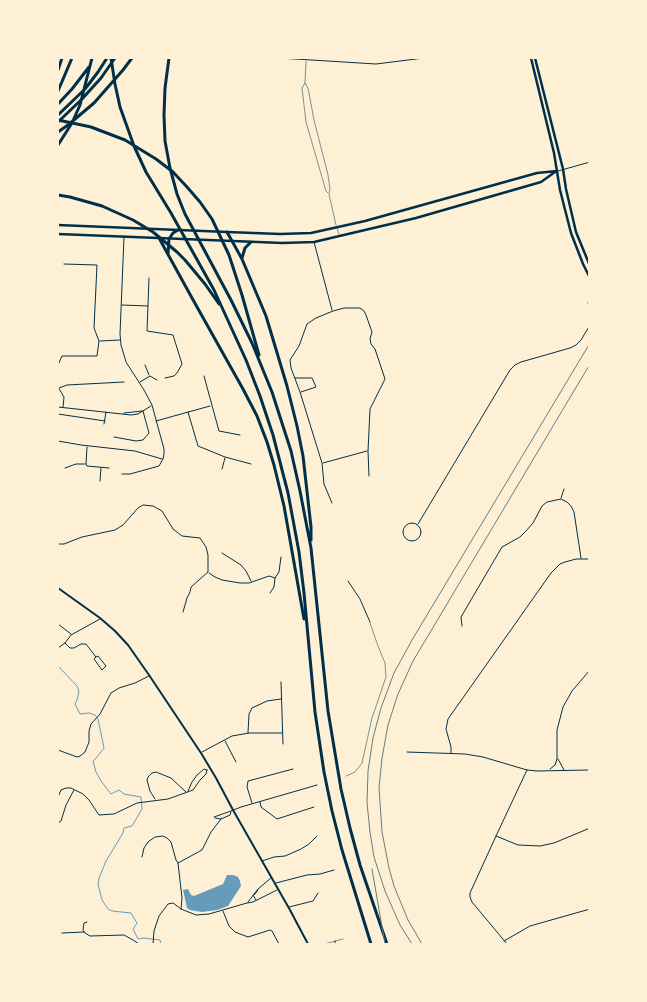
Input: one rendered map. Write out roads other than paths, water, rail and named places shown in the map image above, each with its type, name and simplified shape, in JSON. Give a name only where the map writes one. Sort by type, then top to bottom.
[{"type":"highway","points":[[58,70],[62,58]]},
{"type":"highway","points":[[58,91],[72,58]]},
{"type":"highway","points":[[58,104],[81,78],[94,58]]},
{"type":"highway","points":[[58,145],[72,123],[80,105],[94,58]]},
{"type":"highway","points":[[58,115],[75,99],[111,58]]},
{"type":"highway","points":[[111,58],[120,108],[140,159],[214,290],[253,378],[267,415],[288,493],[299,552],[318,732],[328,792],[342,850],[371,944]]},
{"type":"highway","points":[[58,121],[101,78],[111,58]]},
{"type":"highway","points":[[58,132],[99,98],[132,58]]},
{"type":"highway","points":[[169,58],[164,115],[165,141],[173,182],[185,214],[240,317],[279,412],[300,490],[311,548],[328,711],[347,818],[357,856],[388,944]]},
{"type":"highway","points":[[58,121],[79,124],[108,133],[133,144],[156,158],[188,187],[217,228],[229,255],[263,370]]},
{"type":"highway","points":[[58,195],[92,203],[118,212],[144,226],[177,252],[205,284],[226,316]]},
{"type":"highway","points":[[168,255],[169,239],[178,230]]},
{"type":"highway","points":[[227,232],[242,259],[268,321],[284,377],[297,426],[305,473],[311,527],[311,548]]},
{"type":"highway","points":[[159,238],[243,389],[257,416],[267,442],[278,477],[288,525],[308,646]]},
{"type":"highway","points":[[242,259],[245,248],[251,242]]},
{"type":"main road","points":[[531,58],[571,233],[590,278]]},
{"type":"main road","points":[[535,58],[563,169],[576,232],[590,266]]},
{"type":"main road","points":[[58,225],[291,234],[311,232],[365,221],[537,174],[557,171]]},
{"type":"main road","points":[[58,234],[280,243],[314,242],[416,218],[540,182],[557,171]]},
{"type":"street","points":[[279,58],[306,58],[376,64],[424,58]]},
{"type":"street","points":[[557,171],[590,162]]},
{"type":"street","points":[[122,474],[130,474],[159,466],[163,459],[164,449],[152,405],[126,362],[120,340],[124,236]]},
{"type":"street","points":[[314,242],[332,311]]},
{"type":"street","points":[[58,365],[62,356],[97,356],[99,341],[94,328],[96,265],[64,264]]},
{"type":"street","points":[[149,278],[147,331],[172,335],[182,364],[174,376],[165,378]]},
{"type":"street","points":[[590,299],[588,302],[590,311]]},
{"type":"street","points":[[121,306],[148,306]]},
{"type":"street","points":[[332,502],[324,484],[322,463],[290,360],[299,346],[307,324],[332,311],[360,308],[364,311],[372,332],[371,344],[376,349],[385,380],[370,409],[368,476]]},
{"type":"street","points":[[418,524],[510,370],[521,362],[576,345],[590,325]]},
{"type":"street","points":[[99,341],[120,340]]},
{"type":"street","points":[[145,365],[150,376],[157,380]]},
{"type":"street","points":[[139,382],[150,376]]},
{"type":"street","points":[[204,376],[219,430],[240,435]]},
{"type":"street","points":[[295,378],[312,378],[316,387],[300,392]]},
{"type":"street","points":[[63,408],[64,397],[58,388],[67,385],[124,382]]},
{"type":"street","points":[[58,406],[131,415],[138,414],[152,405]]},
{"type":"street","points":[[156,421],[212,406]]},
{"type":"street","points":[[123,413],[143,410]]},
{"type":"street","points":[[114,437],[136,441],[143,440],[149,433],[143,410]]},
{"type":"street","points":[[104,424],[106,411]]},
{"type":"street","points":[[188,412],[198,446],[225,457],[251,464]]},
{"type":"street","points":[[58,414],[105,421]]},
{"type":"street","points":[[58,441],[135,452],[163,459]]},
{"type":"street","points":[[86,464],[88,446]]},
{"type":"street","points":[[322,463],[368,451]]},
{"type":"street","points":[[222,469],[225,457]]},
{"type":"street","points":[[65,468],[76,464],[109,468]]},
{"type":"street","points":[[100,482],[101,467]]},
{"type":"street","points":[[561,499],[564,489]]},
{"type":"street","points":[[462,626],[461,617],[502,547],[520,537],[526,531],[533,523],[542,506],[547,502],[561,499],[572,506],[581,558]]},
{"type":"street","points":[[58,544],[115,530],[123,525],[138,508],[143,505],[153,506],[162,511],[172,529],[182,536],[200,538],[206,547],[208,572],[191,587],[183,612]]},
{"type":"street","points":[[410,523],[418,524],[422,530],[420,537],[413,541],[405,538],[403,534],[404,528],[410,523]]},
{"type":"street","points":[[222,553],[241,565],[252,582]]},
{"type":"street","points":[[270,593],[280,567],[281,557]]},
{"type":"street","points":[[451,753],[446,729],[448,720],[551,573],[565,562],[581,558],[590,559]]},
{"type":"street","points":[[208,572],[214,577],[240,583],[252,582],[269,576],[275,578]]},
{"type":"street","points":[[348,581],[360,600],[370,622]]},
{"type":"street","points":[[58,588],[115,631],[149,675],[201,753],[308,944]]},
{"type":"street","points":[[58,648],[72,635],[100,618]]},
{"type":"street","points":[[58,624],[72,635]]},
{"type":"street","points":[[65,643],[70,648],[86,644],[106,666],[102,670],[94,659],[96,657]]},
{"type":"street","points":[[564,770],[558,758],[557,730],[559,718],[572,691],[590,670]]},
{"type":"street","points":[[58,750],[77,757],[85,752],[88,747],[91,724],[104,708],[111,693],[149,675]]},
{"type":"street","points":[[281,682],[283,744]]},
{"type":"street","points":[[248,734],[249,714],[252,708],[267,701],[282,699]]},
{"type":"street","points":[[201,753],[232,736],[282,733]]},
{"type":"street","points":[[224,741],[236,762]]},
{"type":"street","points":[[407,752],[465,754],[527,770],[590,770]]},
{"type":"street","points":[[548,771],[555,765],[558,758]]},
{"type":"street","points":[[187,792],[196,776],[204,769],[209,769]]},
{"type":"street","points":[[58,797],[61,790],[66,788],[74,790],[84,794],[98,814],[114,814],[137,803],[168,798],[192,790],[209,769]]},
{"type":"street","points":[[253,803],[248,788],[248,781],[293,769]]},
{"type":"street","points":[[508,944],[472,902],[470,893],[527,770]]},
{"type":"street","points":[[156,800],[147,780],[152,773],[156,772],[170,778],[187,792]]},
{"type":"street","points":[[196,776],[200,780]]},
{"type":"street","points":[[221,819],[214,817],[253,803],[317,785]]},
{"type":"street","points":[[58,823],[61,821],[70,795],[74,790]]},
{"type":"street","points":[[260,801],[261,807],[277,819],[314,807]]},
{"type":"street","points":[[178,863],[202,850],[206,846],[211,832],[221,819],[230,815],[232,811]]},
{"type":"street","points":[[496,836],[518,845],[540,846],[554,843],[590,828]]},
{"type":"street","points":[[142,857],[144,848],[155,837],[163,836],[171,842],[178,863],[182,898],[181,909]]},
{"type":"street","points":[[262,861],[285,856],[309,844],[317,836]]},
{"type":"street","points":[[275,884],[307,874],[320,874],[334,870]]},
{"type":"street","points":[[247,903],[258,889],[272,878]]},
{"type":"street","points":[[153,944],[154,931],[159,916],[168,904],[173,904],[196,915],[209,914],[256,901],[278,890]]},
{"type":"street","points":[[288,907],[313,901],[318,893]]},
{"type":"street","points":[[253,895],[256,901]]},
{"type":"street","points":[[504,941],[535,924],[590,909]]},
{"type":"street","points":[[222,910],[232,930],[248,937],[270,930],[279,944]]},
{"type":"street","points":[[87,922],[83,924],[83,930],[90,936],[124,936],[138,944]]},
{"type":"street","points":[[62,934],[85,932]]},
{"type":"lane","points":[[306,58],[305,84],[302,88],[306,122],[340,236]]},
{"type":"lane","points":[[305,84],[308,88],[329,182],[329,194]]},
{"type":"lane","points":[[346,776],[355,772],[362,763],[372,718],[386,677],[385,663],[370,622]]},
{"type":"lane","points":[[324,944],[343,939]]},
{"type":"water","points":[[227,875],[238,877],[241,886],[228,906],[202,912],[187,908],[183,890],[188,889],[191,895],[194,896],[223,884]]},
{"type":"waterway","points":[[58,666],[77,686],[79,691],[75,704],[80,714],[89,713],[95,715],[98,719],[104,748],[93,761],[101,781],[111,794],[119,790],[124,794],[141,797],[142,809],[132,826],[124,828],[99,878],[98,884],[102,900],[108,909],[112,911],[131,913],[137,923],[133,929],[138,939],[160,940],[161,944]]},
{"type":"railway","points":[[412,944],[400,925],[385,891],[374,857],[370,832],[367,803],[368,771],[373,738],[381,708],[394,673],[412,640],[590,343]]},
{"type":"railway","points":[[422,944],[408,920],[394,886],[382,832],[379,788],[388,725],[398,694],[413,661],[590,364]]},
{"type":"railway","points":[[372,869],[385,944]]}]
